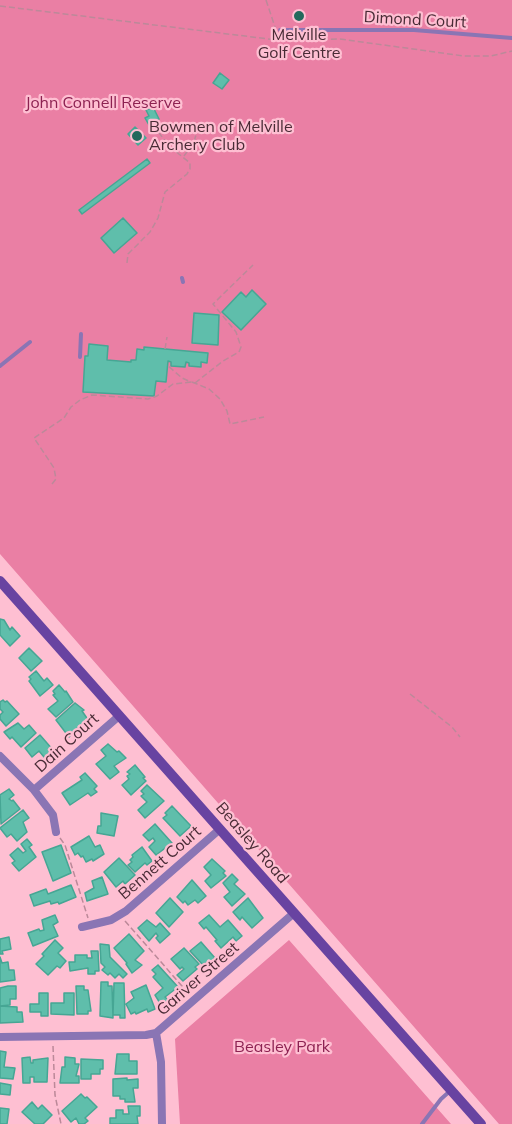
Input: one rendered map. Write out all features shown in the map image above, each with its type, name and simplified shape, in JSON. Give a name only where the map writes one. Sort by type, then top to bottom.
[{"type":"main road","name":"Beasley Road","points":[[1,587],[449,1092],[481,1124]]},
{"type":"main road","name":"Beasley Road","points":[[449,1092],[473,1124]]},
{"type":"street","name":"Dain Court","points":[[34,790],[117,717]]},
{"type":"street","name":"Dain Court","points":[[0,756],[34,790],[53,815],[56,832]]},
{"type":"street","name":"Bennett Court","points":[[86,927],[120,915],[218,831]]},
{"type":"street","name":"Gariver Street","points":[[0,1037],[156,1033],[292,915]]},
{"type":"street","points":[[156,1033],[161,1062],[162,1124]]},
{"type":"lane","name":"Dimond Court","points":[[280,30],[414,30],[512,38]]},
{"type":"lane","points":[[80,357],[81,334]]},
{"type":"lane","points":[[0,366],[30,342]]},
{"type":"lane","points":[[422,1124],[449,1092]]},
{"type":"path","points":[[266,0],[272,15],[277,40]]},
{"type":"path","points":[[0,6],[277,40],[340,39],[464,56],[491,56],[512,51]]},
{"type":"path","points":[[183,157],[194,142],[199,124]]},
{"type":"path","points":[[127,263],[128,254],[150,232],[158,218],[165,192],[187,174],[190,164],[169,146],[153,125]]},
{"type":"path","points":[[195,383],[223,361],[239,352],[241,347],[236,332],[213,304],[253,265]]},
{"type":"path","points":[[165,349],[166,337]]},
{"type":"path","points":[[167,365],[182,378],[208,389],[220,399],[231,424],[264,417]]},
{"type":"path","points":[[52,484],[56,479],[54,468],[34,438],[64,418],[80,400],[92,395],[148,399],[157,396],[173,384],[191,382]]},
{"type":"path","points":[[410,694],[452,727],[460,737]]},
{"type":"path","points":[[56,832],[65,845],[88,914],[86,927]]},
{"type":"path","points":[[120,915],[194,1000]]},
{"type":"path","points":[[52,1036],[55,1095],[61,1124]]},
{"type":"green space","name":"John Connell Reserve","points":[[0,0],[512,0],[512,1124],[499,1124],[0,554]]},
{"type":"green space","name":"Beasley Park","points":[[289,940],[451,1124],[180,1124],[175,1039]]},
{"type":"building","points":[[220,73],[229,80],[222,89],[213,83]]},
{"type":"building","points":[[153,107],[159,119],[149,125],[145,118],[149,116],[146,110]]},
{"type":"building","name":"Bowmen of Melville Archery Club","points":[[135,127],[146,138],[138,145],[128,134]]},
{"type":"building","points":[[147,159],[150,163],[82,214],[79,210]]},
{"type":"building","points":[[123,218],[137,233],[114,253],[101,238]]},
{"type":"building","points":[[252,290],[266,304],[241,330],[222,312],[241,292],[246,297]]},
{"type":"building","points":[[194,313],[219,315],[218,345],[192,343]]},
{"type":"building","points":[[89,344],[108,346],[107,360],[131,362],[131,360],[136,360],[137,349],[144,350],[144,347],[208,353],[207,363],[201,362],[201,367],[189,366],[186,362],[185,367],[171,366],[171,362],[168,361],[166,382],[156,381],[154,396],[83,392],[85,356],[88,356]]},
{"type":"building","points":[[0,619],[4,620],[10,630],[12,627],[20,636],[10,646],[0,635]]},
{"type":"building","points":[[29,648],[42,661],[31,671],[19,658]]},
{"type":"building","points":[[36,671],[44,681],[47,678],[53,685],[40,696],[29,681],[31,679],[29,677]]},
{"type":"building","points":[[59,685],[73,702],[56,717],[48,709],[58,701],[53,691]]},
{"type":"building","points":[[7,701],[19,714],[6,726],[0,719],[3,712],[0,709],[0,702]]},
{"type":"building","points":[[75,703],[84,710],[82,711],[91,724],[88,727],[84,723],[69,737],[56,720]]},
{"type":"building","points":[[18,723],[24,729],[29,725],[36,733],[21,747],[4,732]]},
{"type":"building","points":[[40,735],[53,750],[44,757],[39,751],[32,757],[25,748]]},
{"type":"building","points":[[108,744],[126,758],[114,766],[119,772],[110,779],[96,764],[106,756],[101,750]]},
{"type":"building","points":[[135,765],[146,781],[131,795],[122,785],[129,779],[127,776],[130,774],[127,772]]},
{"type":"building","points":[[85,773],[97,786],[94,789],[97,792],[91,796],[88,793],[70,805],[62,793],[82,780],[80,777]]},
{"type":"building","points":[[147,785],[164,801],[145,818],[138,810],[147,802],[141,796],[144,794],[141,791]]},
{"type":"building","points":[[9,789],[14,795],[9,799],[13,800],[20,809],[1,824],[0,795]]},
{"type":"building","points":[[172,806],[191,826],[180,836],[163,818]]},
{"type":"building","points":[[23,810],[29,818],[23,822],[27,832],[17,841],[11,834],[7,837],[0,828]]},
{"type":"building","points":[[101,813],[118,816],[114,836],[97,833],[98,826],[101,826]]},
{"type":"building","points":[[155,824],[172,843],[156,855],[149,847],[155,841],[153,838],[149,841],[143,835]]},
{"type":"building","points":[[89,836],[95,847],[100,845],[104,854],[93,861],[92,859],[86,862],[83,856],[81,857],[78,853],[75,855],[71,847]]},
{"type":"building","points":[[27,839],[36,857],[19,871],[12,863],[15,861],[10,855],[18,848],[23,853],[26,851],[21,844]]},
{"type":"building","points":[[61,845],[71,873],[53,881],[42,852]]},
{"type":"building","points":[[142,847],[152,861],[147,865],[145,863],[135,872],[128,865],[132,862],[130,860],[132,855]]},
{"type":"building","points":[[119,858],[135,875],[125,884],[123,881],[116,887],[104,872]]},
{"type":"building","points":[[212,859],[225,871],[223,873],[226,876],[211,888],[205,881],[211,875],[204,867]]},
{"type":"building","points":[[232,874],[238,880],[234,884],[245,894],[232,906],[224,897],[230,892],[223,883]]},
{"type":"building","points":[[102,877],[108,894],[87,901],[85,893],[94,888],[92,881]]},
{"type":"building","points":[[192,880],[206,896],[198,903],[195,900],[188,905],[177,897]]},
{"type":"building","points":[[71,885],[76,897],[59,904],[58,902],[51,904],[50,901],[34,906],[30,895],[46,889],[48,894]]},
{"type":"building","points":[[170,898],[183,912],[169,927],[156,913]]},
{"type":"building","points":[[248,898],[263,918],[252,928],[242,917],[240,920],[233,912]]},
{"type":"building","points":[[55,915],[58,922],[53,925],[58,936],[33,946],[28,933],[39,929],[44,930],[42,920]]},
{"type":"building","points":[[209,915],[220,927],[228,920],[242,936],[236,941],[233,937],[221,948],[206,927],[204,929],[199,923]]},
{"type":"building","points":[[147,920],[156,927],[160,923],[170,934],[160,943],[156,938],[158,936],[156,933],[149,941],[138,928]]},
{"type":"building","points":[[129,934],[144,951],[135,960],[142,965],[132,973],[114,948]]},
{"type":"building","points":[[9,937],[11,949],[2,951],[3,954],[0,954],[0,939]]},
{"type":"building","points":[[55,940],[63,948],[58,953],[66,961],[60,968],[57,966],[48,975],[36,964]]},
{"type":"building","points":[[201,942],[215,958],[209,964],[207,962],[203,965],[190,951]]},
{"type":"building","points":[[100,944],[109,945],[110,957],[127,974],[123,978],[119,974],[115,978],[102,970],[105,967],[101,963]]},
{"type":"building","points":[[184,948],[199,964],[195,967],[197,969],[183,981],[177,975],[184,969],[182,967],[180,969],[171,959]]},
{"type":"building","points":[[91,951],[98,951],[99,971],[95,971],[95,974],[88,974],[88,968],[70,971],[69,962],[75,962],[75,955],[87,955],[87,958],[92,958]]},
{"type":"building","points":[[0,957],[2,963],[8,962],[9,970],[14,970],[15,980],[0,982]]},
{"type":"building","points":[[158,965],[178,987],[165,997],[170,1002],[163,1008],[155,995],[163,988],[153,977],[156,974],[152,970]]},
{"type":"building","points":[[101,982],[108,982],[108,986],[112,986],[113,1018],[100,1016]]},
{"type":"building","points":[[114,983],[124,983],[125,1018],[113,1015]]},
{"type":"building","points":[[146,985],[155,1009],[131,1014],[126,1004],[134,998],[131,992]]},
{"type":"building","points":[[16,986],[16,999],[10,999],[10,1005],[0,1006],[0,988]]},
{"type":"building","points":[[76,986],[84,986],[84,990],[88,990],[91,1011],[88,1011],[88,1014],[77,1014]]},
{"type":"building","points":[[39,993],[48,993],[48,1016],[41,1016],[41,1012],[30,1012],[30,1004],[39,1004]]},
{"type":"building","points":[[64,993],[74,993],[74,1015],[51,1014],[51,1003],[64,1003]]},
{"type":"building","points":[[0,1006],[17,1007],[17,1012],[22,1012],[23,1022],[0,1023]]},
{"type":"building","points":[[0,1051],[6,1052],[4,1067],[15,1068],[13,1079],[0,1078]]},
{"type":"building","points":[[117,1054],[129,1054],[129,1061],[137,1061],[137,1074],[115,1074]]},
{"type":"building","points":[[30,1057],[31,1063],[33,1060],[48,1058],[47,1082],[34,1082],[34,1077],[30,1077],[30,1083],[23,1083],[22,1058]]},
{"type":"building","points":[[65,1057],[75,1058],[75,1064],[79,1064],[76,1076],[79,1076],[79,1083],[60,1083],[62,1067],[65,1067]]},
{"type":"building","points":[[81,1059],[103,1060],[103,1069],[100,1069],[100,1074],[91,1074],[91,1079],[81,1079]]},
{"type":"building","points":[[127,1078],[127,1080],[138,1079],[138,1088],[133,1088],[135,1102],[125,1102],[125,1099],[120,1099],[120,1096],[113,1096],[113,1079]]},
{"type":"building","points":[[0,1083],[11,1085],[10,1095],[0,1094]]},
{"type":"building","points":[[81,1094],[97,1107],[85,1118],[88,1121],[84,1124],[79,1124],[76,1118],[71,1122],[62,1111]]},
{"type":"building","points":[[32,1102],[38,1109],[42,1105],[52,1115],[43,1124],[35,1124],[22,1112]]},
{"type":"building","points":[[128,1106],[140,1106],[140,1116],[137,1116],[138,1124],[110,1124],[110,1118],[116,1118],[116,1110],[123,1110],[123,1114],[129,1114]]},
{"type":"building","points":[[0,1108],[9,1109],[7,1124],[0,1124]]},
{"type":"place","name":"Melville Golf Centre","points":[[299,16]]},
{"type":"place","name":"Bowmen of Melville Archery Club","points":[[137,136]]}]
